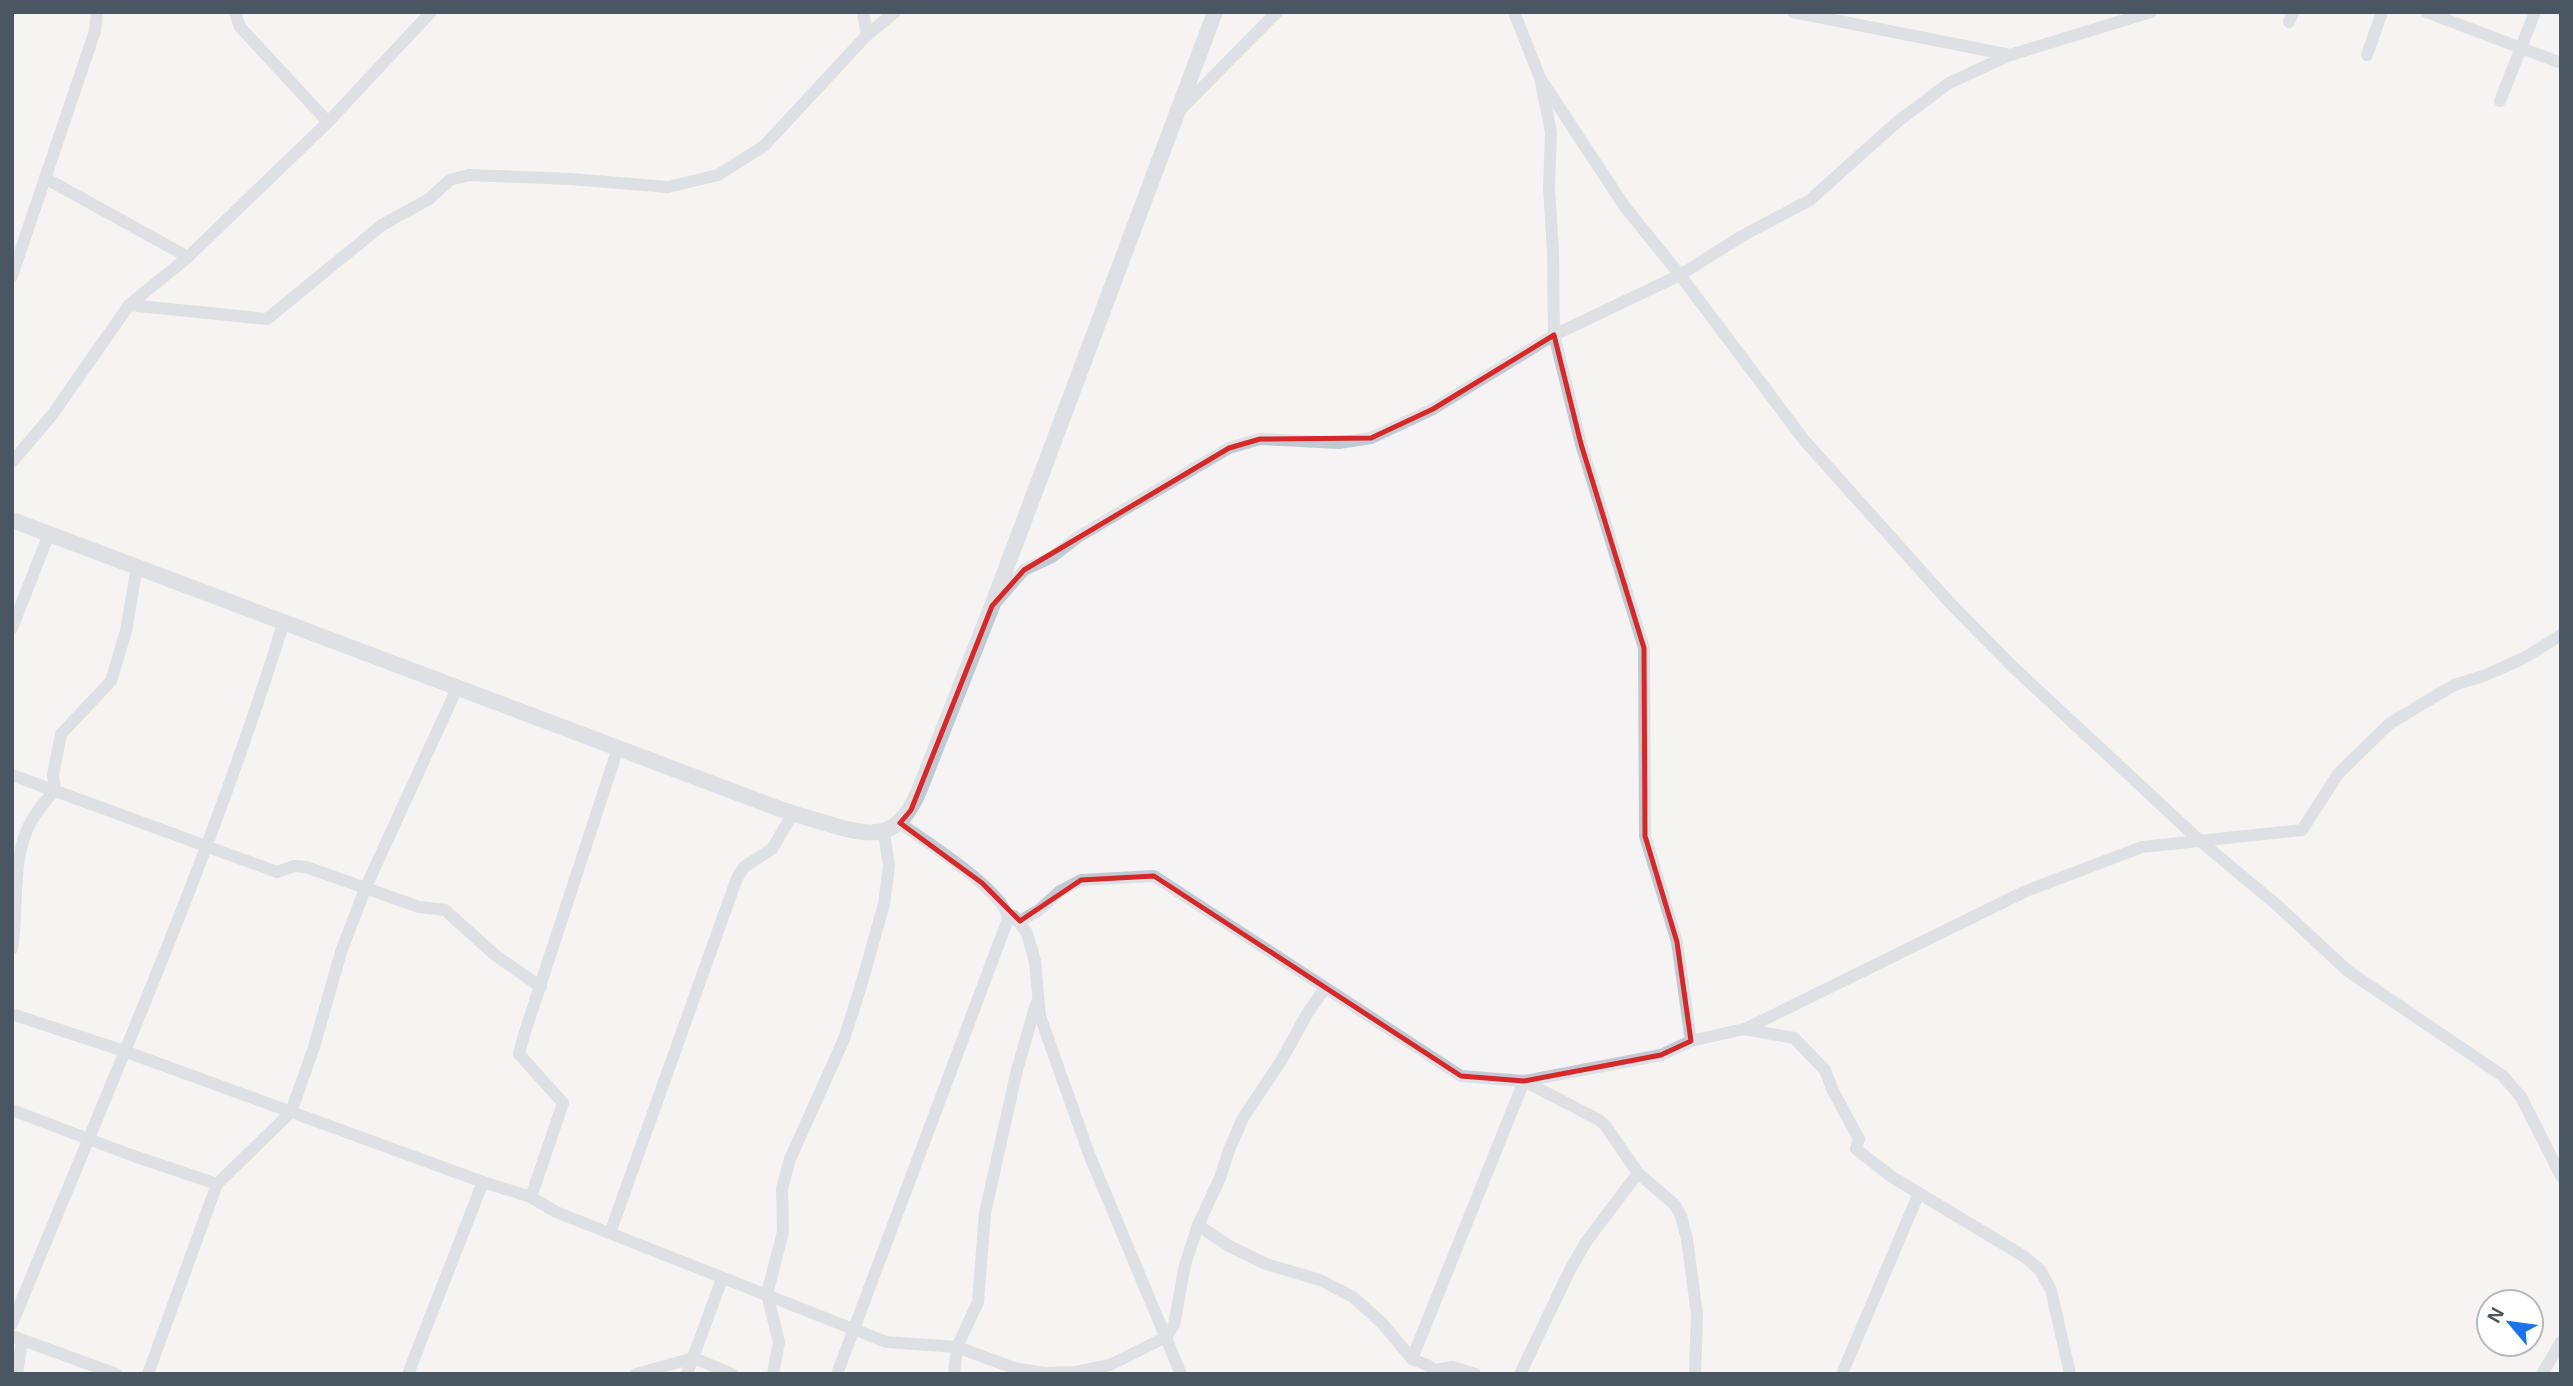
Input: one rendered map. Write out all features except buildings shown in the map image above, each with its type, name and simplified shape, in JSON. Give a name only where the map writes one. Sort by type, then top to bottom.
[{"type":"street","points":[[12,276],[95,31],[97,12]]},
{"type":"street","points":[[236,12],[240,27],[328,122]]},
{"type":"street","points":[[12,462],[52,415],[129,305],[188,257],[328,122],[431,12]]},
{"type":"street","points":[[863,12],[867,36]]},
{"type":"street","points":[[129,305],[267,319],[382,225],[429,199],[450,180],[469,175],[668,187],[718,175],[764,146],[867,36],[895,12]]},
{"type":"street","points":[[12,520],[793,813],[862,834],[884,832],[900,823],[911,810],[992,606],[1215,12]]},
{"type":"street","points":[[1176,114],[1277,12]]},
{"type":"street","points":[[1514,12],[1540,78],[1551,132],[1549,187],[1554,335],[1581,444],[1644,648],[1645,836],[1677,942],[1691,1041]]},
{"type":"street","points":[[1793,12],[2010,54]]},
{"type":"street","points":[[2367,55],[2382,12]]},
{"type":"street","points":[[2500,102],[2535,12]]},
{"type":"street","points":[[992,606],[1024,570],[1052,557],[1078,537],[1229,448],[1260,439],[1339,443],[1371,438],[1433,409],[1554,335],[1680,275],[1742,236],[1810,200],[1897,122],[1949,83],[2010,54],[2148,13]]},
{"type":"street","points":[[2431,13],[2561,63]]},
{"type":"street","points":[[1540,78],[1625,207],[1680,275],[1804,440],[1950,603],[2013,667],[2199,840],[2278,906],[2348,971],[2503,1076],[2521,1097],[2561,1176]]},
{"type":"street","points":[[45,178],[188,257]]},
{"type":"street","points":[[12,628],[49,534]]},
{"type":"street","points":[[12,949],[21,850],[33,820],[55,790],[53,775],[61,734],[111,681],[126,631],[136,566]]},
{"type":"street","points":[[12,1324],[208,846],[258,707],[284,621]]},
{"type":"street","points":[[1020,920],[1039,909],[1060,891],[1081,880],[1154,876],[1461,1076],[1524,1081],[1661,1055],[1691,1041],[1744,1029],[2026,891],[2142,848],[2302,830],[2338,774],[2389,724],[2454,685],[2486,675],[2524,658],[2561,635]]},
{"type":"street","points":[[148,1374],[217,1184],[291,1112],[314,1047],[341,952],[365,889],[458,687]]},
{"type":"street","points":[[531,1197],[563,1103],[519,1054],[618,748]]},
{"type":"street","points":[[12,775],[277,872],[294,866],[306,867],[419,907],[444,910],[495,956],[541,987]]},
{"type":"street","points":[[610,1233],[737,878],[744,867],[772,849],[793,813]]},
{"type":"street","points":[[900,823],[982,883],[1020,920],[1027,933],[1035,961],[1040,1016],[1089,1154],[1181,1374]]},
{"type":"street","points":[[773,1374],[779,1342],[767,1294],[783,1231],[782,1188],[785,1173],[844,1039],[884,904],[889,866],[884,832]]},
{"type":"street","points":[[836,1374],[993,962],[1008,919],[1008,911]]},
{"type":"street","points":[[12,1014],[124,1051],[531,1197],[556,1212],[722,1279],[767,1294],[853,1331],[886,1342],[957,1348],[1014,1368],[1045,1373],[1076,1372],[1110,1365],[1166,1337],[1174,1325],[1185,1265],[1198,1226],[1243,1118],[1325,988]]},
{"type":"street","points":[[954,1374],[957,1348],[978,1302],[985,1213],[1017,1070],[1038,995]]},
{"type":"street","points":[[1744,1029],[1794,1038],[1825,1070],[1833,1091],[1859,1139],[1856,1149],[1875,1166],[2025,1257],[2040,1270],[2051,1290],[2070,1374]]},
{"type":"street","points":[[1524,1081],[1605,1125],[1638,1173],[1675,1205],[1687,1239],[1697,1314],[1695,1374]]},
{"type":"street","points":[[1412,1359],[1524,1081]]},
{"type":"street","points":[[12,1110],[217,1184]]},
{"type":"street","points":[[1520,1374],[1586,1242],[1638,1173]]},
{"type":"street","points":[[408,1374],[483,1182]]},
{"type":"street","points":[[1842,1374],[1919,1193]]},
{"type":"street","points":[[1198,1226],[1229,1247],[1266,1264],[1320,1280],[1353,1297],[1382,1323],[1412,1359],[1434,1370],[1453,1367],[1475,1374]]},
{"type":"street","points":[[687,1374],[722,1279]]},
{"type":"street","points":[[17,1374],[17,1338],[116,1374]]},
{"type":"street","points":[[2542,1374],[2561,1342]]},
{"type":"street","points":[[636,1374],[694,1358],[732,1374]]},
{"type":"highlighted area","points":[[1554,335],[1581,444],[1644,648],[1645,836],[1677,942],[1691,1041],[1661,1055],[1524,1081],[1461,1076],[1154,876],[1081,880],[1020,921],[982,883],[900,823],[911,810],[992,606],[1024,570],[1229,448],[1260,439],[1371,438],[1433,409]]}]
